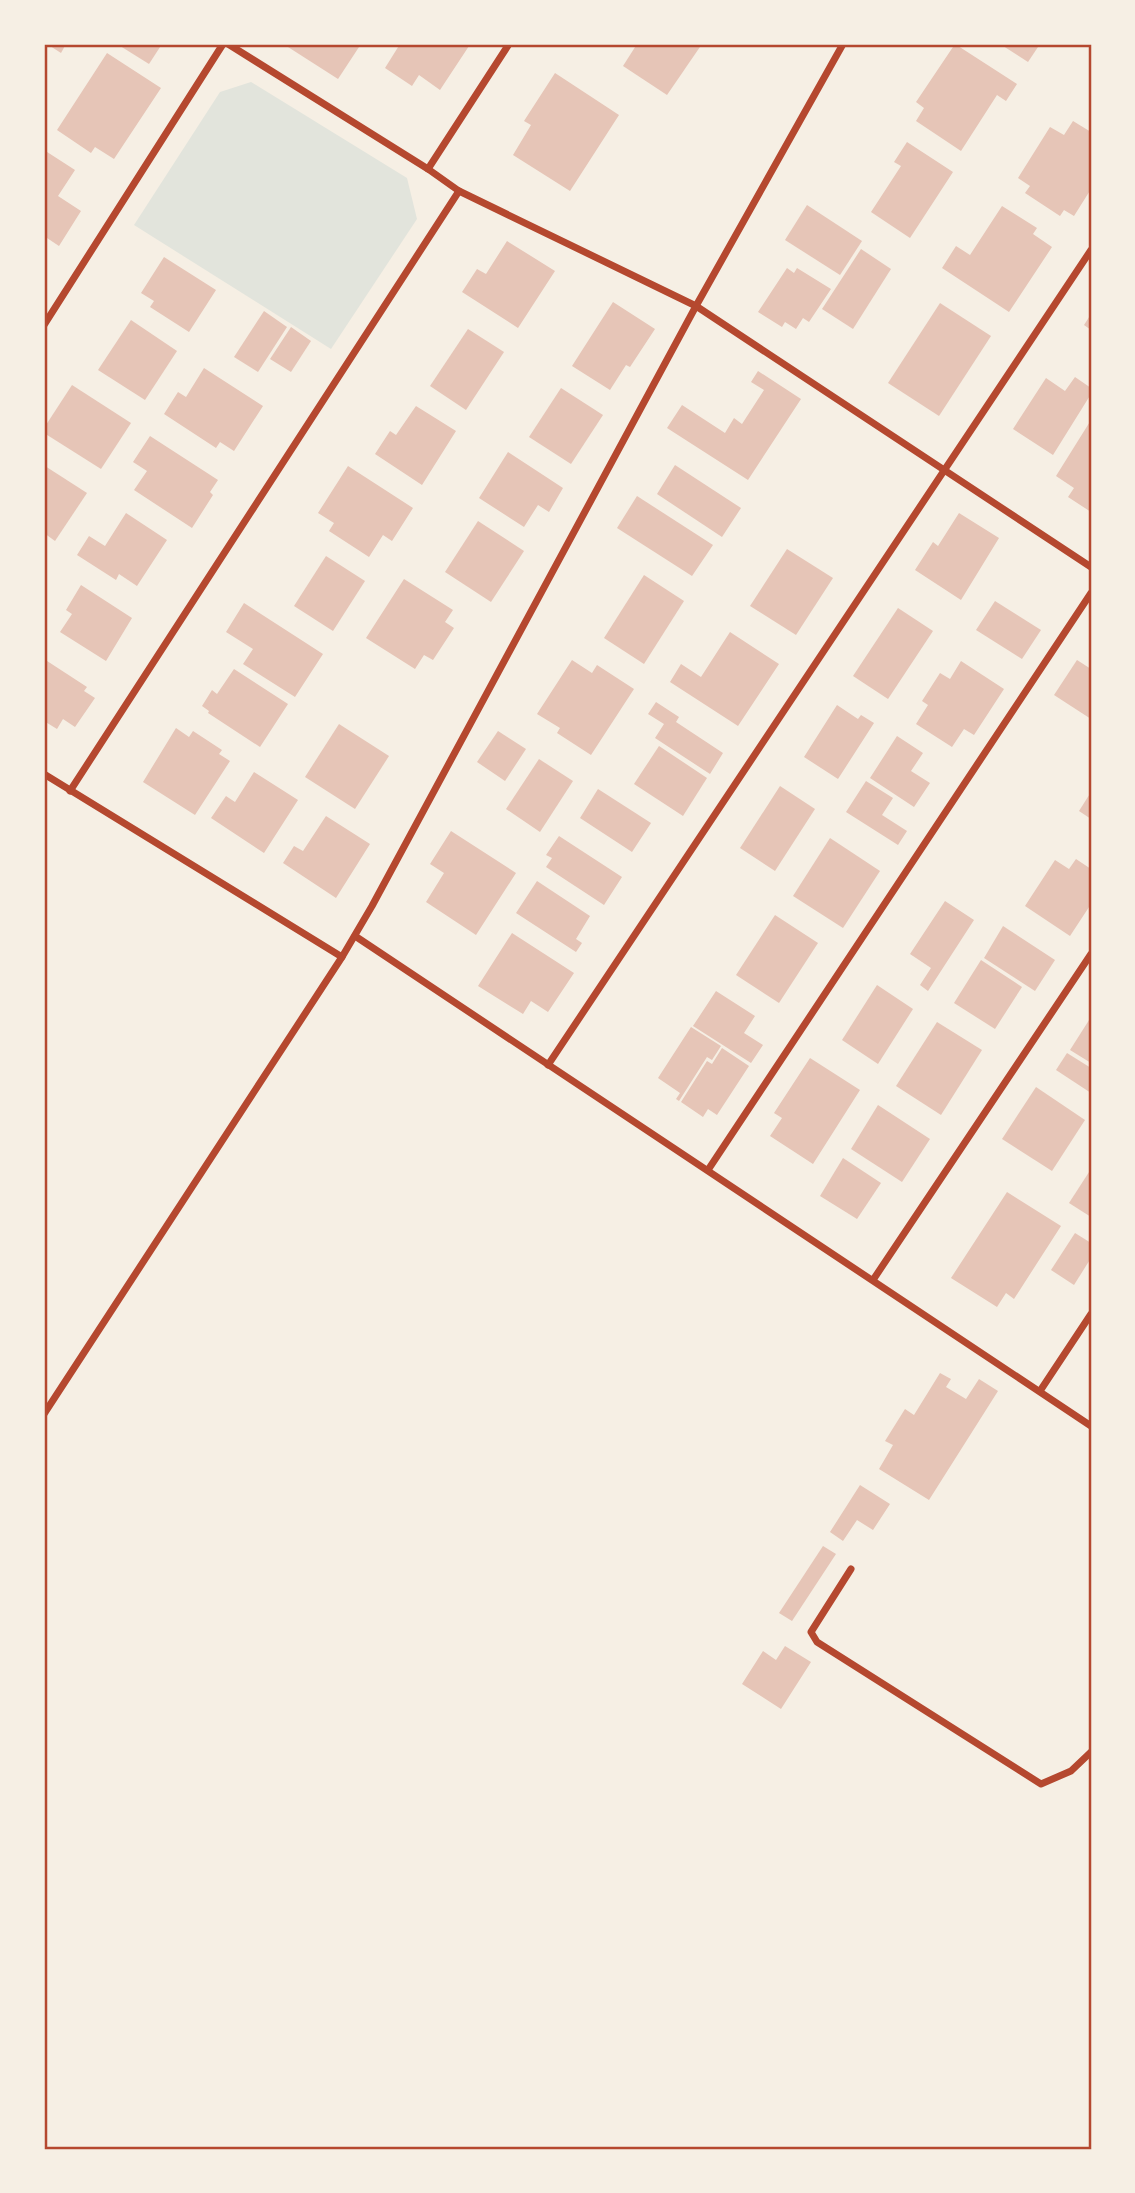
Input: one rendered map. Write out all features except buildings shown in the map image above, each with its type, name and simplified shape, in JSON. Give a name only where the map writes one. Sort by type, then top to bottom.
[{"type":"street","points":[[44,325],[223,44]]},
{"type":"street","points":[[228,44],[459,191],[696,306],[1091,566]]},
{"type":"street","points":[[428,169],[509,44]]},
{"type":"street","points":[[44,1414],[355,936],[696,306],[843,44]]},
{"type":"street","points":[[71,791],[459,191]]},
{"type":"street","points":[[548,1065],[1091,250]]},
{"type":"street","points":[[708,1170],[1091,593]]},
{"type":"street","points":[[44,775],[342,957]]},
{"type":"street","points":[[355,936],[1091,1426]]},
{"type":"street","points":[[873,1279],[1091,954]]},
{"type":"street","points":[[1040,1391],[1091,1314]]},
{"type":"street","points":[[851,1569],[810,1632],[817,1642],[1041,1784],[1071,1771],[1091,1752]]},
{"type":"shaded area","points":[[251,82],[407,178],[417,219],[331,349],[134,225],[220,92]]}]
